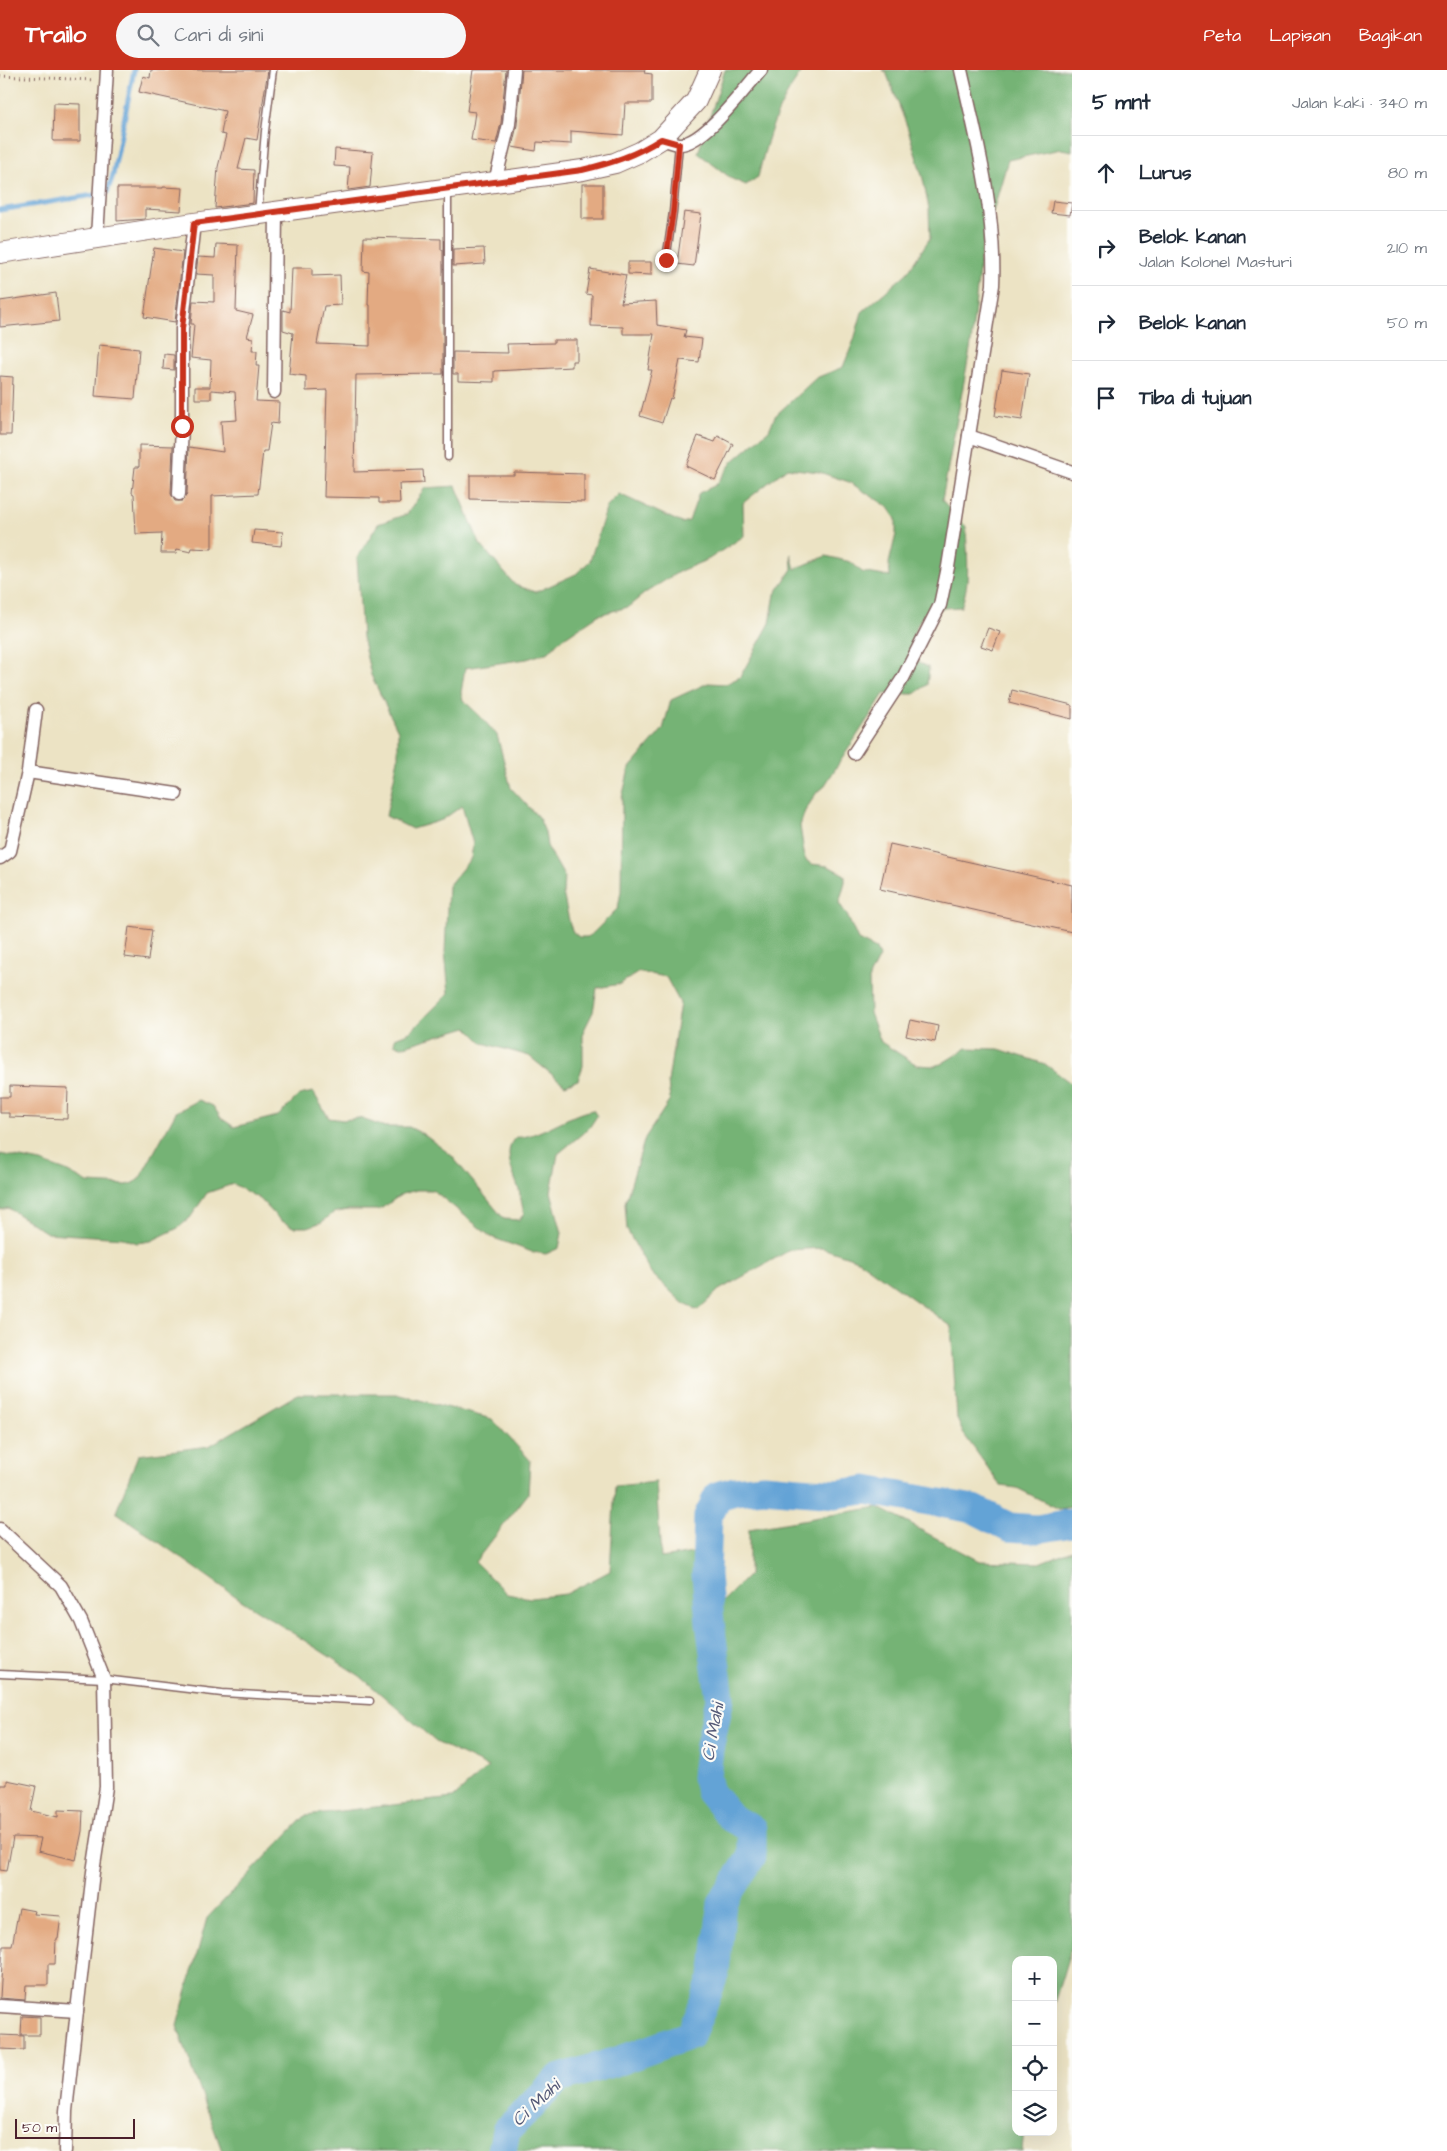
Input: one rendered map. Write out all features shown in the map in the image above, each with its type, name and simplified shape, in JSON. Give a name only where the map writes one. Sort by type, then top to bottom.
[{"type":"main road","points":[[0,253],[194,223],[582,170],[615,163],[670,142],[696,101],[710,70]]},
{"type":"street","points":[[495,182],[509,124],[514,70]]},
{"type":"street","points":[[670,142],[693,141],[708,130],[762,70]]},
{"type":"street","points":[[854,753],[902,678],[940,605],[948,567],[993,285],[994,252],[975,129],[961,70]]},
{"type":"street","points":[[97,237],[106,75]]},
{"type":"street","points":[[267,213],[274,392]]},
{"type":"street","points":[[178,494],[182,426],[182,329],[194,223]]},
{"type":"street","points":[[968,436],[1072,472]]},
{"type":"street","points":[[0,858],[10,851],[28,772],[36,710]]},
{"type":"street","points":[[28,772],[176,794]]},
{"type":"street","points":[[0,1530],[33,1558],[61,1586],[81,1621],[104,1679],[106,1788],[93,1872],[77,2011],[66,2110],[65,2151]]},
{"type":"street","points":[[0,2006],[77,2011]]},
{"type":"lane","points":[[267,213],[261,166],[273,70]]},
{"type":"lane","points":[[666,260],[673,212],[670,142]]},
{"type":"lane","points":[[448,189],[448,457]]},
{"type":"lane","points":[[0,1674],[104,1679],[222,1693],[370,1701]]},
{"type":"path","points":[[0,76],[106,75]]},
{"type":"green space","points":[[725,70],[803,70],[786,96],[774,121],[758,177],[746,185],[732,179],[698,153]]},
{"type":"green space","points":[[882,70],[1072,70],[1072,151],[1061,149],[1008,160],[981,252],[971,344],[942,500],[966,527],[967,578],[961,607],[928,609],[915,631],[912,643],[913,655],[920,663],[929,668],[927,685],[914,694],[884,694],[823,788],[817,792],[805,811],[800,826],[805,859],[811,864],[828,866],[845,875],[839,903],[847,915],[858,940],[876,949],[879,957],[869,977],[870,1013],[881,1042],[917,1065],[933,1066],[941,1064],[967,1048],[999,1049],[1045,1064],[1072,1084],[1072,1507],[1059,1509],[1017,1488],[1001,1486],[963,1433],[957,1419],[951,1326],[858,1260],[822,1248],[790,1250],[719,1290],[698,1310],[684,1304],[651,1273],[627,1230],[625,1203],[645,1138],[670,1100],[668,1082],[680,1003],[666,977],[639,972],[620,984],[597,988],[593,1012],[583,1032],[583,1066],[578,1080],[565,1085],[529,1056],[483,1043],[467,1027],[401,1047],[394,1044],[395,1038],[410,1032],[449,993],[445,952],[448,886],[471,858],[473,844],[462,806],[442,820],[412,829],[386,816],[398,759],[398,731],[371,675],[362,637],[357,558],[378,524],[407,514],[425,488],[456,486],[480,544],[515,585],[536,592],[576,574],[590,561],[607,506],[619,494],[682,523],[689,521],[699,493],[716,485],[733,461],[769,430],[775,416],[816,378],[843,367],[854,340],[862,312],[907,273],[930,238],[929,209],[923,179],[907,126],[886,72]],"holes":[[[787,468],[819,472],[849,482],[887,506],[896,519],[896,534],[889,563],[890,577],[862,572],[851,562],[826,556],[795,569],[791,554],[792,569],[775,594],[770,623],[740,677],[726,684],[708,683],[671,700],[663,729],[629,769],[622,798],[621,891],[618,908],[593,933],[587,937],[579,937],[573,932],[570,925],[563,893],[564,876],[547,846],[545,832],[539,818],[511,788],[497,735],[463,700],[461,693],[465,668],[527,659],[549,652],[558,642],[598,615],[628,607],[645,593],[680,571],[709,559],[744,536],[743,503]]]},
{"type":"green space","points":[[313,1092],[329,1118],[343,1120],[359,1118],[385,1127],[409,1127],[423,1134],[451,1155],[504,1219],[519,1220],[524,1214],[509,1156],[509,1149],[516,1137],[524,1137],[542,1131],[574,1116],[593,1110],[597,1116],[589,1128],[558,1154],[551,1192],[562,1233],[559,1248],[546,1254],[532,1252],[491,1237],[433,1190],[417,1190],[402,1194],[379,1210],[348,1210],[333,1213],[322,1222],[308,1227],[293,1227],[280,1220],[260,1199],[233,1184],[207,1193],[190,1218],[178,1228],[151,1241],[137,1243],[123,1238],[47,1233],[8,1208],[0,1210],[0,1154],[41,1162],[66,1171],[88,1183],[127,1185],[134,1183],[140,1178],[176,1112],[199,1100],[213,1106],[221,1118],[234,1127],[278,1116],[299,1095]]},
{"type":"green space","points":[[298,1394],[397,1394],[492,1419],[530,1460],[528,1494],[475,1562],[507,1594],[531,1598],[566,1594],[610,1571],[615,1486],[656,1482],[661,1558],[699,1552],[722,1602],[749,1575],[749,1529],[878,1507],[979,1561],[1039,1563],[1072,1550],[1072,1945],[1057,1994],[1057,1956],[1012,1956],[1012,2136],[1024,2136],[1022,2151],[222,2151],[177,2026],[207,1918],[306,1815],[453,1798],[488,1767],[436,1742],[360,1676],[241,1600],[116,1512],[138,1455],[209,1446]]},
{"type":"building","points":[[151,70],[268,70],[257,140],[246,138],[238,169],[254,170],[253,203],[215,208],[218,167],[226,135],[221,134],[225,111],[139,92],[143,76],[150,78]]},
{"type":"building","points":[[473,70],[506,70],[501,123],[496,143],[471,140],[475,112],[467,111]]},
{"type":"building","points":[[522,70],[645,70],[644,73],[652,74],[652,103],[625,103],[623,135],[571,131],[571,144],[537,142],[536,151],[512,147],[517,125]]},
{"type":"building","points":[[54,103],[80,104],[80,141],[53,141]]},
{"type":"building","points":[[335,149],[373,152],[370,187],[348,190],[350,167],[334,166]]},
{"type":"building","points":[[582,184],[603,184],[603,219],[582,219]]},
{"type":"building","points":[[117,188],[183,188],[181,211],[145,209],[145,219],[117,221]]},
{"type":"building","points":[[1053,201],[1072,203],[1070,215],[1051,213]]},
{"type":"building","points":[[684,212],[701,214],[694,266],[677,264]]},
{"type":"building","points":[[364,237],[441,239],[441,250],[443,250],[443,374],[356,375],[354,472],[423,470],[424,483],[399,484],[400,503],[379,503],[379,498],[324,497],[327,390],[306,391],[306,376],[289,374],[293,333],[283,330],[283,310],[290,312],[292,268],[312,268],[312,276],[340,275],[341,305],[324,306],[317,344],[370,346],[369,272],[363,271]]},
{"type":"building","points":[[216,244],[238,245],[236,311],[253,315],[247,337],[253,338],[252,351],[257,351],[256,366],[259,366],[256,401],[279,402],[278,424],[271,423],[267,451],[263,451],[258,494],[212,496],[212,549],[192,548],[191,552],[177,549],[176,553],[161,553],[162,533],[136,534],[134,494],[132,493],[135,467],[139,467],[139,445],[173,446],[171,494],[175,501],[182,501],[187,494],[189,447],[223,452],[221,421],[237,420],[235,392],[211,390],[211,399],[195,399],[195,387],[210,387],[211,360],[191,358],[194,324],[191,324],[193,301],[214,302],[214,275],[196,274],[198,257],[215,258]]},
{"type":"building","points":[[154,248],[183,252],[175,322],[144,317]]},
{"type":"building","points":[[484,248],[485,264],[453,266],[453,249]]},
{"type":"building","points":[[628,262],[651,262],[651,275],[628,274]]},
{"type":"building","points":[[590,269],[626,275],[621,303],[656,301],[657,325],[686,330],[684,337],[702,339],[699,362],[680,360],[672,399],[670,398],[662,423],[640,416],[652,370],[648,370],[654,334],[623,334],[623,327],[591,326],[592,295],[586,294]]},
{"type":"building","points":[[56,293],[59,321],[0,327],[0,301]]},
{"type":"building","points":[[554,340],[577,340],[577,361],[572,361],[572,367],[494,371],[494,382],[458,381],[458,374],[453,374],[453,352],[508,353],[507,344],[554,343]]},
{"type":"building","points":[[99,345],[139,349],[135,399],[95,396]]},
{"type":"building","points":[[164,354],[174,355],[174,370],[163,369]]},
{"type":"building","points":[[1002,370],[1029,374],[1022,420],[995,416]]},
{"type":"building","points":[[0,376],[13,377],[11,435],[0,435]]},
{"type":"building","points":[[698,436],[715,442],[718,436],[733,444],[715,480],[686,466]]},
{"type":"building","points":[[514,472],[584,474],[584,502],[470,499],[470,475],[514,475]]},
{"type":"building","points":[[254,530],[283,532],[281,546],[252,543]]},
{"type":"building","points":[[988,628],[1000,632],[993,650],[981,646]]},
{"type":"building","points":[[1012,690],[1072,705],[1072,719],[1009,703]]},
{"type":"building","points":[[890,844],[1072,885],[1072,932],[880,889]]},
{"type":"building","points":[[129,927],[152,930],[148,960],[125,957]]},
{"type":"building","points":[[910,1020],[938,1026],[935,1042],[906,1036]]},
{"type":"building","points":[[10,1086],[68,1088],[67,1119],[9,1117],[9,1113],[0,1113],[0,1097],[10,1097]]},
{"type":"building","points":[[7,1780],[36,1786],[31,1811],[58,1817],[58,1810],[83,1811],[82,1831],[76,1860],[38,1851],[41,1838],[13,1837],[7,1871],[0,1870],[0,1785],[7,1785]]},
{"type":"building","points":[[19,1908],[35,1911],[34,1914],[61,1916],[58,1939],[56,1939],[55,1964],[48,1964],[48,1985],[26,1985],[25,2000],[0,1998],[3,1946],[12,1946]]},
{"type":"building","points":[[22,2016],[40,2017],[40,2035],[21,2035]]},
{"type":"building","points":[[0,2035],[24,2036],[24,2050],[0,2049]]},
{"type":"waterway","points":[[0,210],[107,193],[113,175],[134,70]]},
{"type":"waterway","name":"Ci Mahi","points":[[502,2151],[506,2131],[558,2079],[621,2060],[690,2035],[715,1972],[722,1903],[752,1856],[752,1829],[731,1818],[710,1792],[706,1777],[709,1750],[720,1698],[706,1574],[708,1516],[718,1496],[735,1491],[763,1488],[836,1494],[866,1490],[974,1509],[1009,1527],[1037,1529],[1072,1523]]},
{"type":"route","points":[[182,426],[182,329],[194,223],[582,170],[615,163],[640,152],[661,139],[679,144],[673,212],[666,260]]}]
